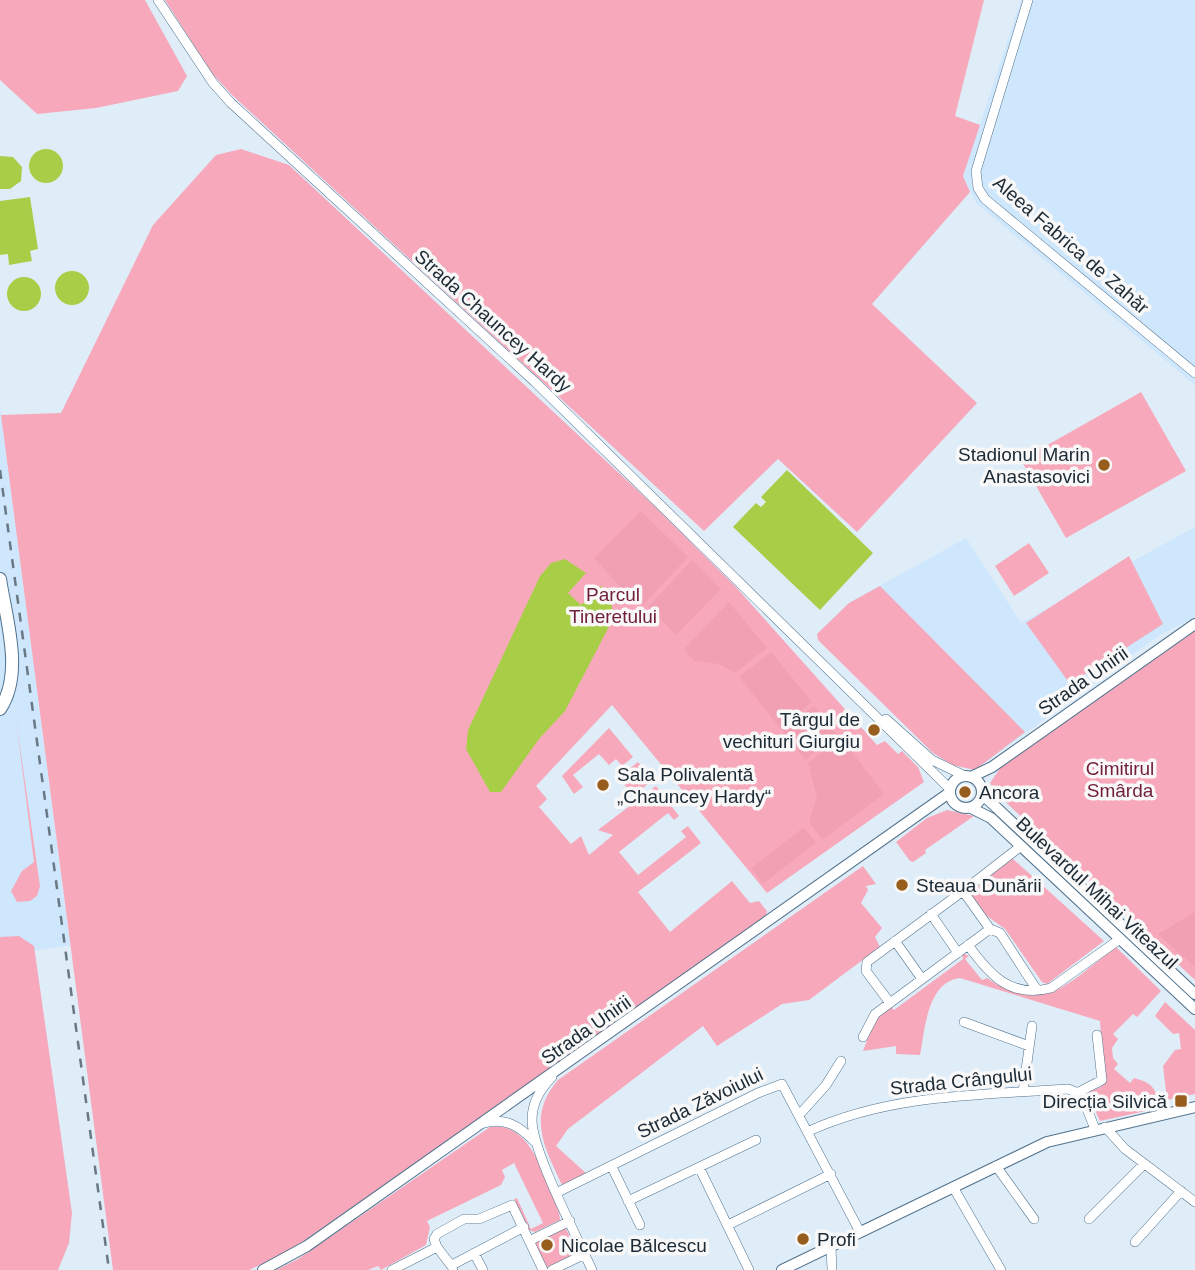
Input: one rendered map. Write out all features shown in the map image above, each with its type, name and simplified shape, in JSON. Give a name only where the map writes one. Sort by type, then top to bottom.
[{"type":"highway","points":[[0,579],[13,671],[7,699],[0,709]]},
{"type":"highway","points":[[0,689],[13,671]]},
{"type":"highway","points":[[0,695],[13,671]]},
{"type":"main road","name":"Strada Unirii","points":[[968,776],[992,767],[1195,624]]},
{"type":"main road","points":[[982,791],[968,776],[954,780],[951,795],[962,808],[971,808],[979,802],[992,767]]},
{"type":"main road","name":"Bulevardul Mihai Viteazul","points":[[982,791],[1195,994]]},
{"type":"main road","name":"Strada Unirii","points":[[263,1270],[307,1247],[951,795]]},
{"type":"main road","name":"Bulevardul Mihai Viteazul","points":[[971,808],[986,814],[1195,1009]]},
{"type":"main road","points":[[782,1270],[1055,1139],[1195,1107]]},
{"type":"street","name":"Strada Chauncey Hardy","points":[[158,0],[213,83],[230,103],[535,382],[817,656],[951,795]]},
{"type":"street","name":"Aleea Fabrica de Zahăr","points":[[1028,0],[976,171],[978,188],[985,199],[1195,373]]},
{"type":"street","name":"Strada Chauncey Hardy","points":[[817,656],[932,760],[968,776]]},
{"type":"street","points":[[890,1003],[865,966],[1021,846]]},
{"type":"street","points":[[962,891],[990,929],[1000,933],[1037,990]]},
{"type":"street","points":[[931,915],[958,953]]},
{"type":"street","points":[[863,1037],[873,1016],[990,929]]},
{"type":"street","points":[[968,945],[992,977],[1012,986],[1037,990],[1051,988],[1120,939]]},
{"type":"street","points":[[895,941],[922,979]]},
{"type":"street","points":[[964,1021],[1029,1046]]},
{"type":"street","points":[[1023,1092],[1032,1026]]},
{"type":"street","points":[[1097,1035],[1102,1080],[1079,1092],[1100,1128],[1195,1202]]},
{"type":"street","points":[[800,1114],[826,1084],[841,1061]]},
{"type":"street","points":[[559,1071],[536,1100],[532,1119],[534,1141],[592,1270]]},
{"type":"street","name":"Strada Zăvoiului","points":[[558,1192],[776,1084],[786,1087],[860,1232]]},
{"type":"street","name":"Strada Crângului","points":[[809,1132],[841,1118],[902,1102],[1068,1089],[1079,1092]]},
{"type":"street","points":[[484,1123],[495,1120],[509,1122],[534,1141]]},
{"type":"street","points":[[628,1201],[756,1140]]},
{"type":"street","points":[[1088,1219],[1144,1164]]},
{"type":"street","points":[[996,1166],[1034,1219]]},
{"type":"street","points":[[612,1167],[640,1225]]},
{"type":"street","points":[[699,1167],[750,1270]]},
{"type":"street","points":[[728,1225],[831,1174]]},
{"type":"street","points":[[953,1187],[1001,1270]]},
{"type":"street","points":[[1135,1242],[1181,1191]]},
{"type":"street","points":[[524,1227],[453,1267],[434,1239],[437,1234],[465,1219],[479,1219],[509,1205],[515,1208],[524,1227],[529,1241],[543,1270]]},
{"type":"street","points":[[529,1241],[570,1221]]},
{"type":"street","points":[[392,1270],[437,1247]]},
{"type":"street","points":[[831,1247],[832,1270]]},
{"type":"street","points":[[474,1253],[483,1270]]},
{"type":"street","points":[[552,1270],[584,1254]]},
{"type":"shaded area","points":[[1021,0],[1195,0],[1195,385],[976,203],[963,176]]},
{"type":"shaded area","points":[[46,149],[58,154],[63,166],[58,178],[46,183],[34,178],[29,166],[34,154]]},
{"type":"shaded area","points":[[0,156],[13,157],[22,167],[21,181],[10,189],[0,189]]},
{"type":"shaded area","points":[[30,197],[38,249],[30,251],[32,261],[9,265],[8,254],[0,255],[0,201]]},
{"type":"shaded area","points":[[72,271],[84,276],[89,288],[84,300],[72,305],[60,300],[55,288],[60,276]]},
{"type":"shaded area","points":[[24,277],[36,282],[41,294],[36,306],[24,311],[12,306],[7,294],[12,282]]},
{"type":"shaded area","points":[[0,407],[70,945],[0,956]]},
{"type":"shaded area","points":[[787,470],[873,553],[820,610],[733,527],[756,503],[761,507],[766,502],[761,497]]},
{"type":"shaded area","points":[[641,511],[688,557],[644,604],[629,604],[625,592],[594,558]]},
{"type":"shaded area","points":[[1195,527],[1195,617],[1158,636],[975,770],[942,760],[933,753],[818,640],[817,634],[849,603],[966,538],[1021,623]]},
{"type":"shaded area","points":[[565,559],[586,573],[568,593],[581,605],[601,586],[609,595],[614,617],[565,711],[539,739],[501,792],[490,792],[466,749],[468,730],[540,576],[551,563]]},
{"type":"shaded area","points":[[692,560],[721,589],[676,635],[648,607]]},
{"type":"shaded area","points":[[729,602],[767,648],[735,673],[719,664],[694,661],[684,649]]},
{"type":"shaded area","points":[[771,652],[812,702],[780,728],[739,677]]},
{"type":"shaded area","points":[[814,706],[837,735],[805,760],[782,730]]},
{"type":"shaded area","points":[[841,737],[884,794],[822,840],[809,822],[817,797],[808,763]]},
{"type":"shaded area","points":[[804,827],[816,843],[763,884],[751,868]]},
{"type":"shaded area","points":[[1195,912],[1195,967],[1158,934]]},
{"type":"green space","points":[[0,0],[145,0],[187,76],[178,91],[96,108],[37,114],[0,80]]},
{"type":"green space","points":[[165,0],[984,0],[955,116],[980,125],[963,176],[970,192],[872,304],[977,403],[857,532],[778,459],[704,531],[232,95],[211,72]]},
{"type":"green space","name":"Parcul Tineretului","points":[[241,149],[289,165],[650,502],[735,586],[877,745],[885,741],[898,754],[902,751],[918,767],[924,782],[767,893],[612,705],[536,786],[547,799],[539,807],[571,844],[581,836],[589,855],[613,835],[598,830],[656,786],[679,816],[674,820],[668,813],[619,852],[638,875],[686,837],[681,831],[688,826],[701,843],[638,892],[670,932],[732,881],[750,903],[759,901],[767,911],[766,917],[288,1252],[249,1270],[113,1270],[1,415],[61,413],[153,225],[216,155]]},
{"type":"green space","name":"Stadionul Marin Anastasovici","points":[[1141,392],[1186,471],[1066,538],[1021,460]]},
{"type":"green space","points":[[1029,543],[1049,573],[1014,596],[995,566]]},
{"type":"green space","points":[[1129,556],[1163,624],[1070,684],[1026,623]]},
{"type":"green space","points":[[880,586],[1025,732],[975,770],[952,765],[933,753],[818,640],[817,634],[849,603]]},
{"type":"green space","name":"Cimitirul Smârda","points":[[1195,631],[1195,980],[997,794],[990,783],[1001,767]]},
{"type":"green space","points":[[16,719],[40,886],[37,896],[30,901],[17,902],[11,891],[22,871],[34,862]]},
{"type":"green space","points":[[609,728],[633,757],[622,766],[616,759],[609,765],[599,754],[573,775],[583,787],[574,794],[562,776]]},
{"type":"green space","points":[[638,762],[652,780],[634,796],[623,783],[631,777],[627,771]]},
{"type":"green space","points":[[947,810],[974,816],[925,850],[926,853],[913,862],[910,861],[896,842],[927,818]]},
{"type":"green space","points":[[1012,858],[1104,941],[1047,984],[1042,982],[1005,929],[987,916],[970,893]]},
{"type":"green space","points":[[863,866],[876,884],[866,886],[868,890],[861,903],[882,928],[875,937],[880,947],[809,1000],[782,1004],[717,1046],[703,1026],[568,1129],[556,1146],[587,1174],[562,1185],[549,1158],[541,1119],[543,1106],[558,1080]]},
{"type":"green space","points":[[19,936],[34,946],[72,1213],[69,1243],[58,1270],[0,1270],[0,937]]},
{"type":"green space","points":[[1116,947],[1161,991],[1137,1017],[1133,1014],[1113,1034],[1118,1039],[1112,1048],[1113,1058],[1118,1064],[1114,1069],[1130,1083],[1134,1078],[1150,1084],[1160,1108],[1100,1121],[1087,1092],[1101,1087],[1104,1081],[1100,1021],[960,978],[949,981],[934,998],[926,1021],[920,1055],[896,1054],[896,1046],[863,1051],[875,1019],[890,1006],[894,1010],[963,959],[962,953],[969,956],[965,959],[982,980],[987,978],[1007,990],[1025,995],[1041,995],[1070,982]]},
{"type":"green space","points":[[1165,1002],[1195,1030],[1195,1094],[1167,1100],[1163,1066],[1175,1050],[1181,1049],[1179,1033],[1173,1034],[1155,1016]]},
{"type":"green space","points":[[490,1127],[504,1127],[517,1133],[527,1143],[543,1171],[560,1220],[535,1232],[529,1230],[514,1199],[517,1198],[531,1229],[543,1223],[514,1163],[502,1170],[505,1177],[501,1185],[427,1221],[430,1227],[426,1245],[381,1270],[378,1266],[368,1270],[276,1270],[298,1259]]},
{"type":"green space","points":[[565,1227],[578,1253],[547,1269],[534,1245],[535,1241]]},
{"type":"railway","points":[[0,470],[109,1270]]},
{"type":"place","name":"Stadionul Marin Anastasovici","points":[[1104,465]]},
{"type":"place","name":"Târgul de vechituri Giurgiu","points":[[874,730]]},
{"type":"place","name":"Sala Polivalentă „Chauncey Hardy“","points":[[603,785]]},
{"type":"place","name":"Ancora","points":[[965,792]]},
{"type":"place","name":"Steaua Dunării","points":[[902,885]]},
{"type":"place","name":"Direcția Silvică","points":[[1181,1101]]},
{"type":"place","name":"Profi","points":[[803,1239]]},
{"type":"place","name":"Nicolae Bălcescu","points":[[547,1245]]}]
